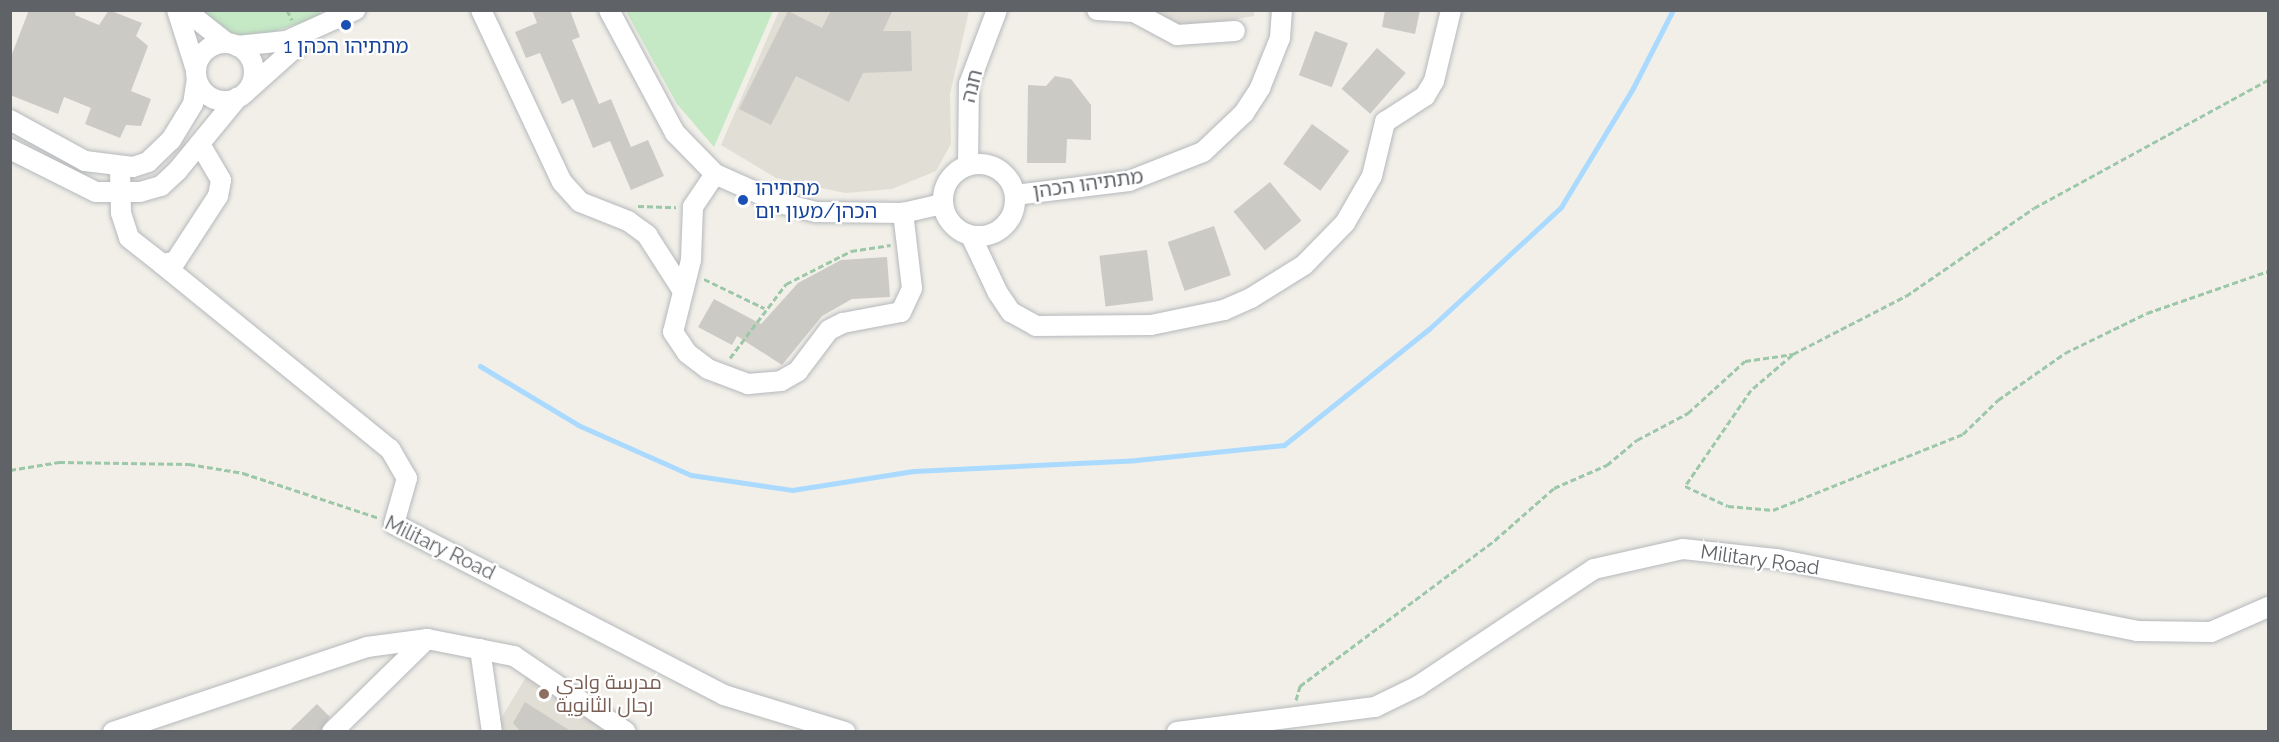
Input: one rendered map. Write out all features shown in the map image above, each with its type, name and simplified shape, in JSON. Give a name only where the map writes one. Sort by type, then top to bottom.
[{"type":"street","points":[[177,10],[196,75],[214,98],[242,95]]},
{"type":"street","points":[[185,10],[232,44],[253,67],[242,95]]},
{"type":"street","points":[[10,120],[85,161],[120,169],[148,162],[171,140],[193,104],[196,75],[206,50],[232,44],[286,41],[317,30],[355,10]]},
{"type":"street","points":[[481,10],[562,182],[580,202],[628,221],[647,235],[684,279]]},
{"type":"street","points":[[609,10],[675,133],[715,174],[780,203],[816,212],[903,213],[942,204]]},
{"type":"street","name":"חנה","points":[[968,165],[969,84],[997,10]]},
{"type":"street","points":[[1098,10],[1134,12],[1177,35],[1235,31]]},
{"type":"street","name":"מתתיהו הכהן","points":[[1015,195],[1129,181],[1203,152],[1244,113],[1260,88],[1280,38],[1282,10]]},
{"type":"street","points":[[971,236],[998,293],[1017,316],[1036,326],[1151,325],[1224,310],[1251,298],[1304,265],[1345,223],[1372,176],[1385,122],[1425,96],[1434,81],[1451,10]]},
{"type":"street","points":[[10,149],[74,185],[121,196],[161,186],[242,95],[317,30]]},
{"type":"street","points":[[162,264],[181,256],[218,196],[221,180],[217,163],[200,144]]},
{"type":"street","points":[[968,165],[1003,172],[1015,195],[1009,221],[994,233],[971,236],[957,229],[942,204],[948,180],[968,165]]},
{"type":"street","points":[[120,169],[121,196],[129,238],[390,449],[407,478],[394,524]]},
{"type":"street","points":[[715,174],[693,207],[684,279],[672,318],[675,338],[687,353],[720,375],[748,384],[781,381],[798,371],[829,330],[901,312],[912,288],[903,213]]},
{"type":"street","name":"Military Road","points":[[394,524],[724,694],[845,732]]},
{"type":"street","name":"Military Road","points":[[1177,732],[1290,721],[1375,707],[1428,680],[1594,569],[1683,549],[1777,559],[2138,631],[2211,632],[2268,607]]},
{"type":"street","points":[[332,732],[427,639]]},
{"type":"street","points":[[113,732],[368,647],[427,639],[514,656],[626,732]]},
{"type":"street","points":[[480,649],[492,732]]},
{"type":"path","points":[[2268,80],[2211,108],[2121,165],[2092,173],[1906,296],[1793,354],[1751,390],[1685,486],[1728,506],[1773,510],[1963,434],[1998,400],[2065,353],[2137,318],[2268,271]]},
{"type":"path","points":[[625,206],[693,207]]},
{"type":"path","points":[[720,375],[764,308],[786,284],[816,265],[851,251],[908,243]]},
{"type":"path","points":[[684,279],[764,308]]},
{"type":"path","points":[[1290,721],[1300,686],[1495,540],[1554,488],[1607,465],[1637,440],[1688,413],[1745,361],[1793,354]]},
{"type":"path","name":"Military Road","points":[[10,470],[60,462],[189,464],[302,491],[394,524]]},
{"type":"shaded area","points":[[779,11],[969,11],[950,94],[951,144],[936,171],[892,189],[845,193],[776,178],[721,145]]},
{"type":"shaded area","points":[[1156,11],[1254,11],[1254,16],[1185,28]]},
{"type":"shaded area","name":"مدرسة وادي رحال الثانوية","points":[[531,669],[632,731],[501,731],[500,720]]},
{"type":"green space","points":[[319,10],[322,16],[251,39],[233,34],[201,11]]},
{"type":"green space","points":[[626,11],[773,11],[714,147],[677,104]]},
{"type":"building","points":[[29,10],[76,10],[75,15],[99,25],[109,10],[142,23],[136,36],[148,46],[131,91],[151,99],[141,126],[126,125],[120,138],[85,124],[91,108],[64,97],[58,114],[10,95],[10,59]]},
{"type":"building","points":[[532,10],[570,10],[580,37],[572,40],[599,104],[611,99],[631,147],[648,140],[664,176],[631,190],[610,141],[593,148],[573,99],[562,104],[540,53],[526,58],[515,32],[537,23]]},
{"type":"building","points":[[831,10],[893,10],[883,31],[911,31],[912,71],[863,73],[849,102],[796,76],[771,125],[739,109],[788,11],[822,28]]},
{"type":"building","points":[[1385,10],[1420,10],[1415,34],[1382,27]]},
{"type":"building","points":[[1315,31],[1348,43],[1332,87],[1299,75]]},
{"type":"building","points":[[1377,48],[1406,73],[1370,114],[1342,89]]},
{"type":"building","points":[[1055,76],[1071,79],[1091,105],[1091,140],[1067,139],[1066,163],[1027,163],[1028,85],[1046,86]]},
{"type":"building","points":[[1312,124],[1349,151],[1320,191],[1283,164]]},
{"type":"building","points":[[1270,182],[1301,221],[1265,250],[1233,212]]},
{"type":"building","points":[[1214,226],[1231,275],[1185,291],[1168,242]]},
{"type":"building","points":[[1147,250],[1153,301],[1106,306],[1099,256]]},
{"type":"building","points":[[887,257],[890,297],[852,299],[822,316],[782,365],[737,336],[732,345],[698,327],[714,299],[761,324],[798,283],[841,260]]},
{"type":"building","points":[[525,702],[572,732],[521,732],[513,723]]},
{"type":"building","points":[[317,704],[330,717],[320,732],[288,732]]},
{"type":"waterway","points":[[480,366],[578,425],[691,475],[792,490],[914,471],[1136,460],[1284,445],[1429,329],[1561,207],[1633,88],[1673,10]]},
{"type":"place","name":"מתתיהו הכהן 1","points":[[346,25]]},
{"type":"place","name":"מתתיהו הכהן/מעון יום","points":[[743,200]]},
{"type":"place","name":"مدرسة وادي رحال الثانوية","points":[[544,694]]}]
